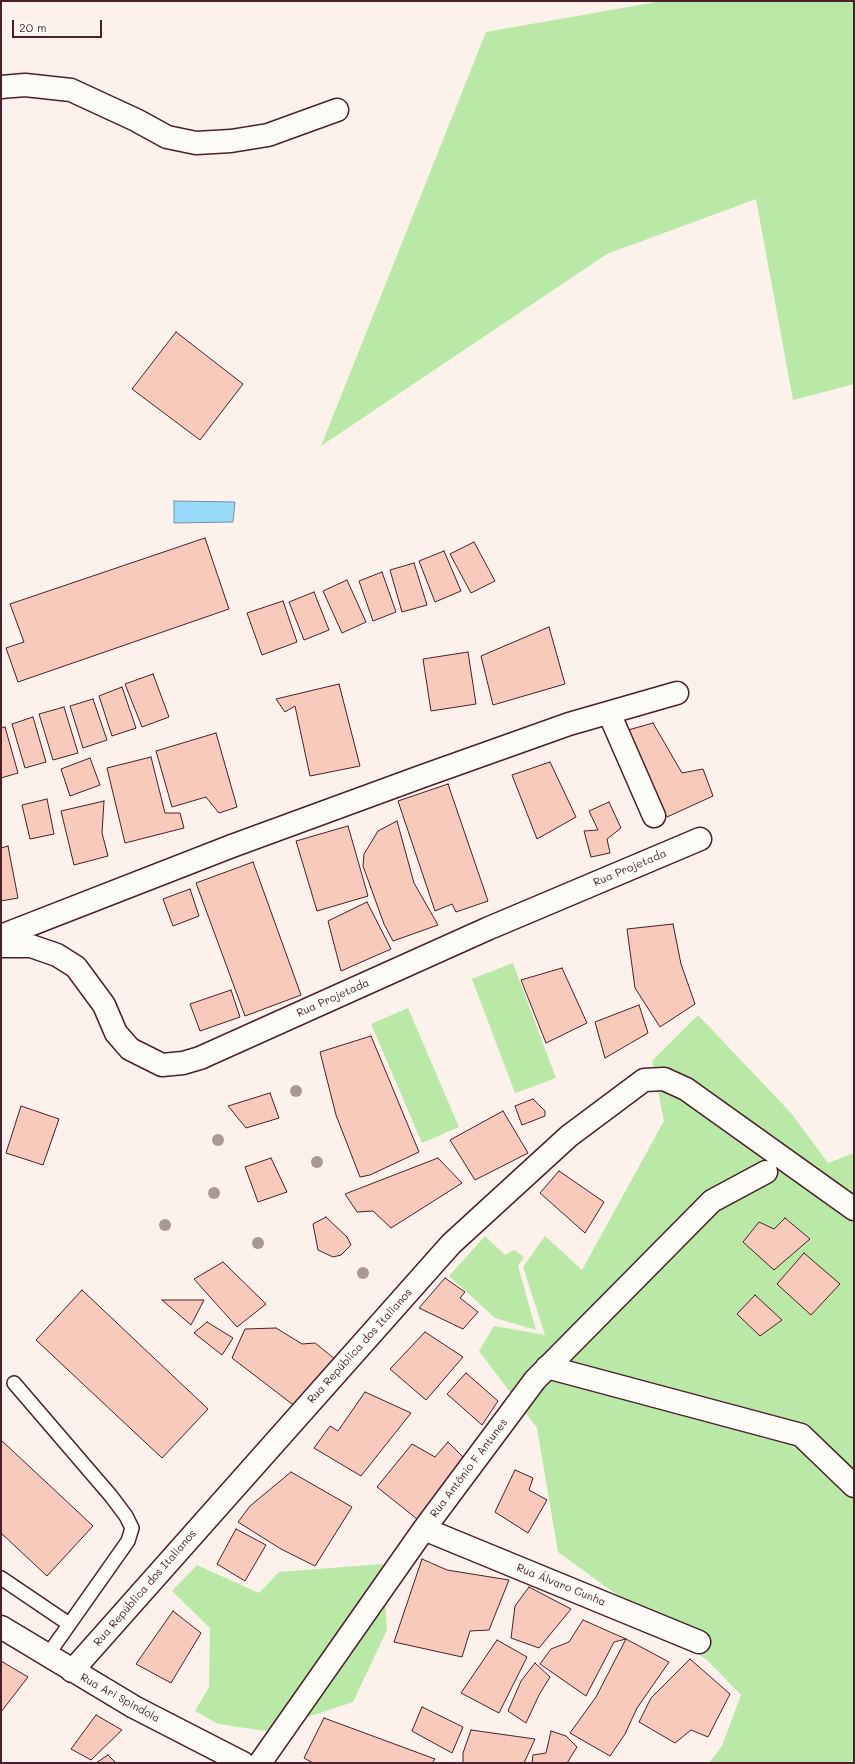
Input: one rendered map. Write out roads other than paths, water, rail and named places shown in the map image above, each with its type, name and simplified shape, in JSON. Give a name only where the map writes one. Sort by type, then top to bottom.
[{"type":"street","points":[[1,87],[25,85],[71,90],[136,120],[167,137],[196,143],[231,141],[268,135],[338,110]]},
{"type":"street","points":[[1,936],[247,841],[569,724],[677,693]]},
{"type":"street","points":[[609,713],[654,816]]},
{"type":"street","name":"Rua Projetada","points":[[1,946],[31,946],[57,956],[76,967],[104,1004],[116,1033],[130,1049],[162,1065],[183,1063],[200,1058],[487,929],[700,839]]},
{"type":"street","name":"Rua República dos Italianos","points":[[72,1671],[451,1244],[569,1136],[644,1080],[664,1079],[686,1089],[854,1209]]},
{"type":"street","name":"Rua Antônio F Antunes","points":[[260,1763],[424,1529],[535,1380],[712,1201],[766,1172]]},
{"type":"street","points":[[548,1367],[801,1435],[854,1486]]},
{"type":"street","name":"Rua Álvaro Cunha","points":[[424,1529],[699,1642]]},
{"type":"street","name":"Rua Ari Spindola","points":[[1,1627],[134,1707],[243,1763]]},
{"type":"lane","points":[[14,1383],[111,1496],[126,1516],[132,1528],[128,1541],[47,1656]]},
{"type":"lane","points":[[1,1578],[69,1624]]},
{"type":"water","points":[[174,501],[235,502],[233,522],[174,523]]}]
